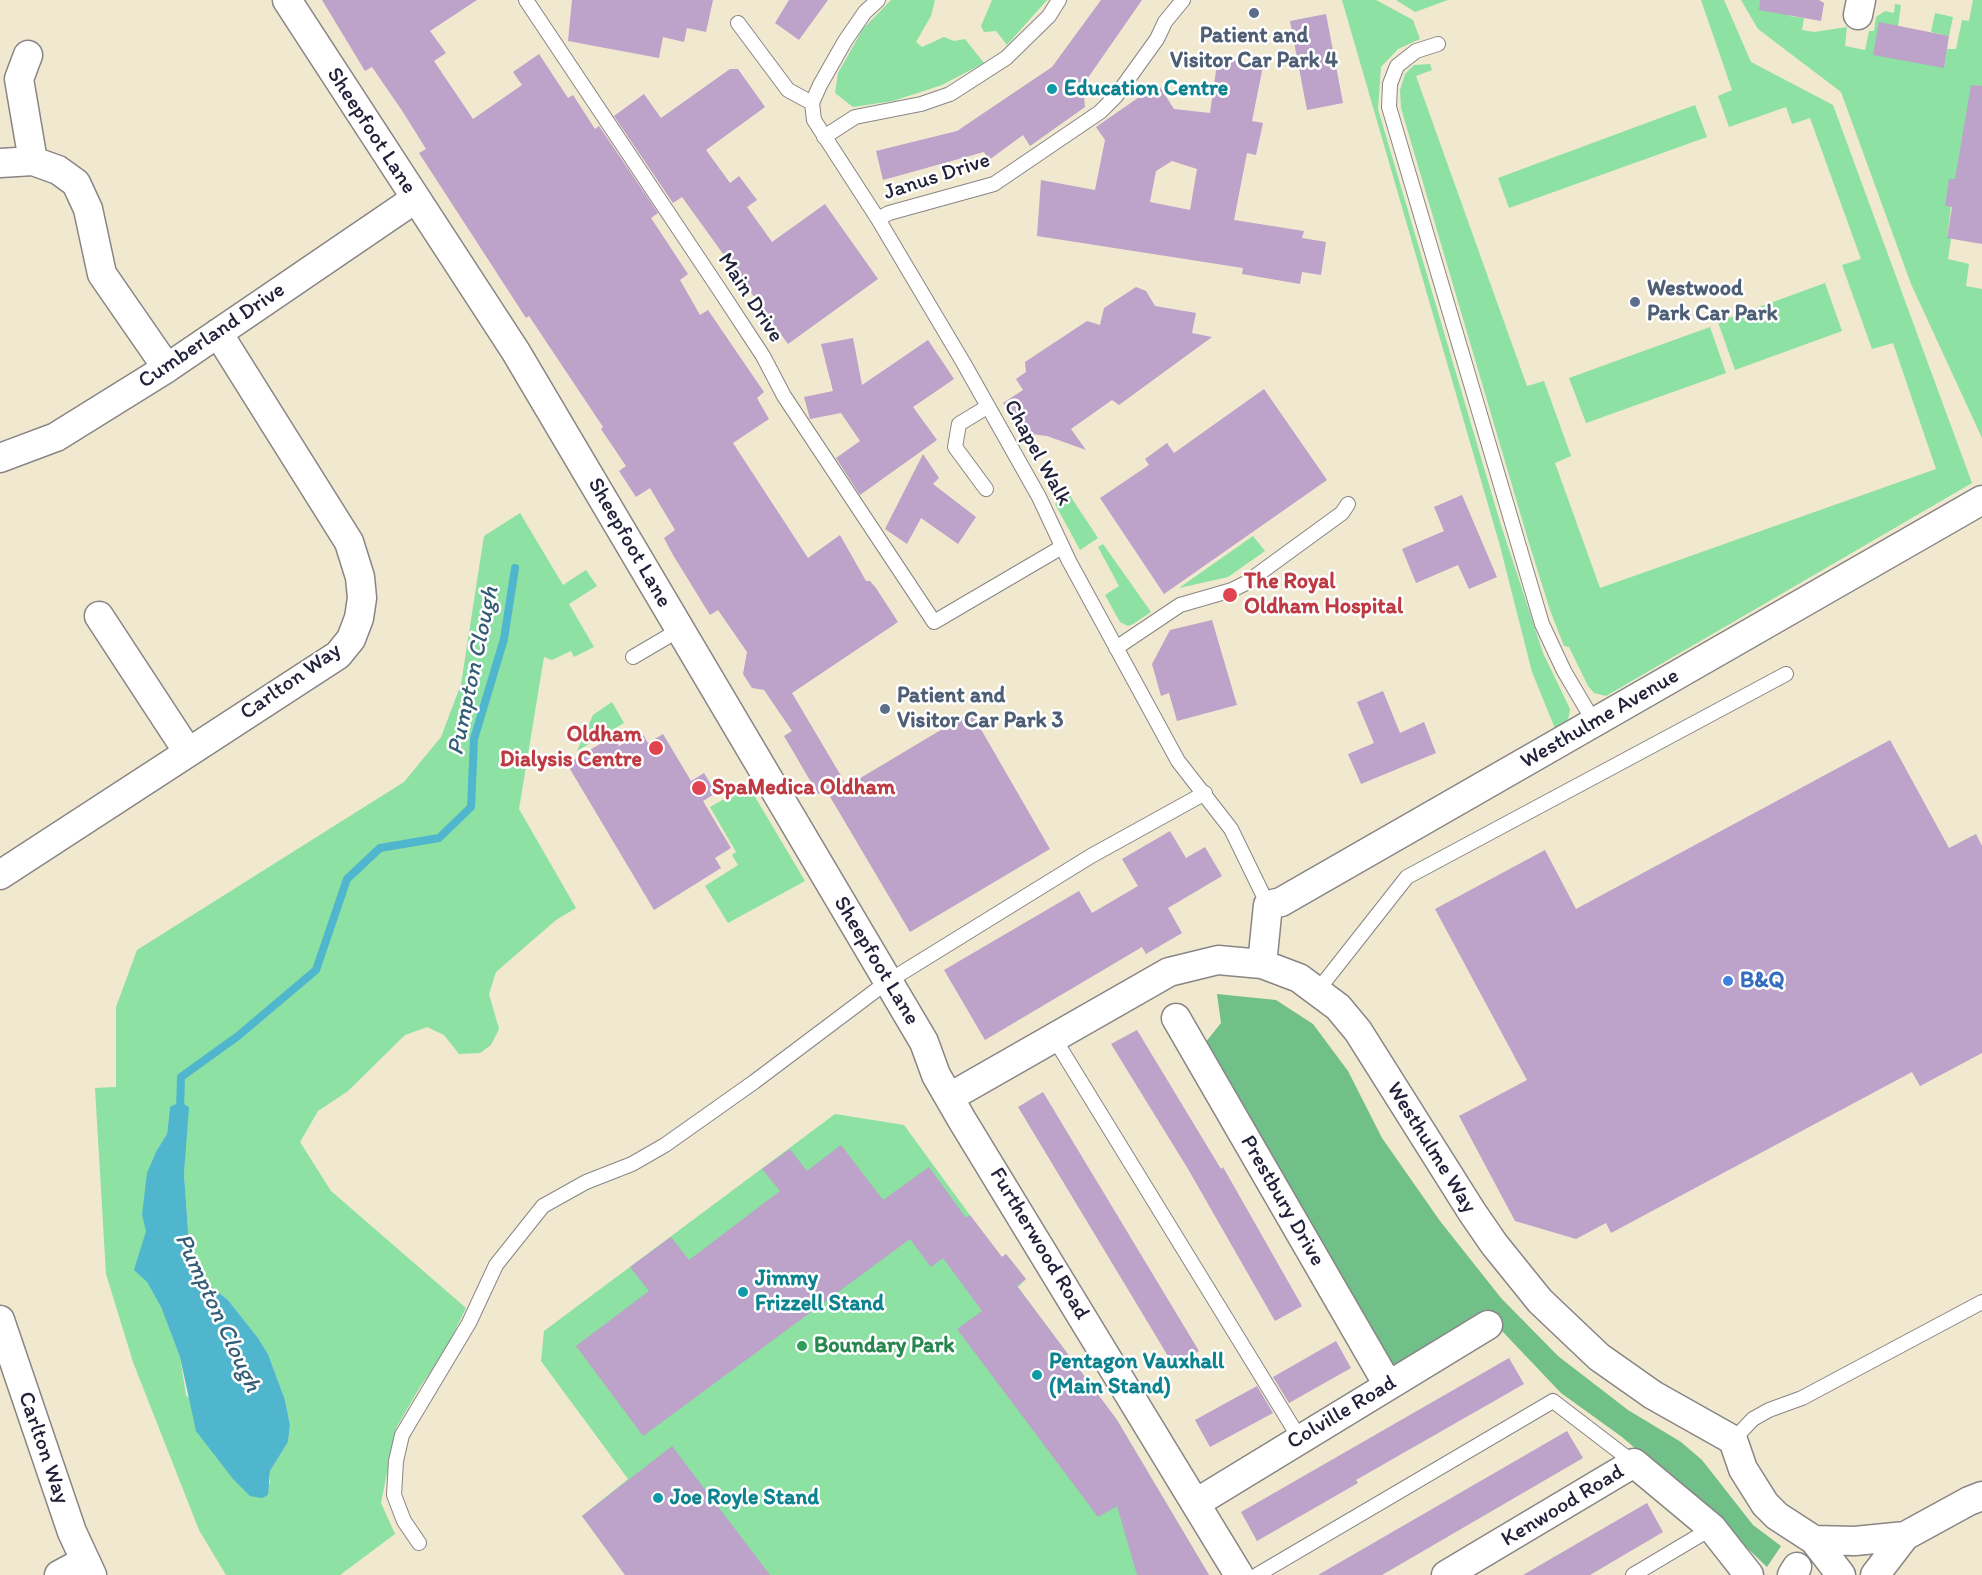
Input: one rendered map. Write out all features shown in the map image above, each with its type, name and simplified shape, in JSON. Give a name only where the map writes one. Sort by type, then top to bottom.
[{"type":"street","name":"Sheepfoot Lane","points":[[287,0],[516,352],[924,1042],[936,1075],[950,1097]]},
{"type":"street","points":[[28,55],[19,79],[33,161]]},
{"type":"street","points":[[0,163],[33,161],[58,170],[76,183],[88,209],[102,274],[166,368]]},
{"type":"street","name":"Cumberland Drive","points":[[0,458],[56,437],[166,368],[415,199]]},
{"type":"street","name":"Carlton Way","points":[[0,875],[338,655],[351,639],[359,618],[362,598],[360,577],[349,542],[218,333]]},
{"type":"street","name":"Westhulme Avenue","points":[[1268,905],[1281,902],[1982,500]]},
{"type":"street","points":[[99,616],[188,752]]},
{"type":"street","points":[[1262,964],[1268,905]]},
{"type":"street","name":"Westhulme Way","points":[[950,1097],[1169,972],[1218,960],[1262,964],[1299,978],[1338,1007],[1358,1031],[1483,1228],[1540,1301],[1599,1357],[1653,1395],[1733,1440]]},
{"type":"street","name":"Prestbury Drive","points":[[1176,1018],[1388,1385]]},
{"type":"street","name":"Furtherwood Road","points":[[950,1097],[1239,1575]]},
{"type":"street","name":"Carlton Way","points":[[0,1320],[78,1570]]},
{"type":"street","name":"Colville Road","points":[[1196,1503],[1488,1325]]},
{"type":"street","points":[[1733,1440],[1743,1469],[1765,1504],[1777,1516],[1814,1540],[1841,1575]]},
{"type":"street","name":"Kenwood Road","points":[[1446,1575],[1634,1463],[1712,1528],[1749,1575]]},
{"type":"street","points":[[1814,1540],[1855,1541],[1905,1536],[1982,1496]]},
{"type":"street","points":[[1875,1575],[1905,1536]]},
{"type":"lane","name":"Main Drive","points":[[526,0],[701,261],[763,356],[784,396],[934,622],[1062,547]]},
{"type":"lane","points":[[738,23],[788,90],[812,103],[845,41],[865,12],[878,0]]},
{"type":"lane","points":[[824,137],[855,117],[921,105],[950,94],[1006,58],[1049,16],[1059,0]]},
{"type":"lane","name":"Janus Drive","points":[[879,219],[889,213],[994,184],[1100,112],[1116,96],[1183,0]]},
{"type":"lane","points":[[1438,44],[1416,51],[1397,66],[1390,84],[1389,107],[1542,624],[1564,671],[1594,722]]},
{"type":"lane","name":"Chapel Walk","points":[[812,103],[814,120],[879,219],[987,407],[1048,515],[1062,547],[1178,761],[1231,829],[1268,905]]},
{"type":"lane","points":[[986,489],[955,447],[959,424],[987,407]]},
{"type":"lane","points":[[1116,648],[1179,605],[1232,590],[1246,583],[1342,513],[1348,504]]},
{"type":"lane","points":[[633,657],[679,630]]},
{"type":"lane","points":[[1318,990],[1407,877],[1786,674]]},
{"type":"lane","points":[[419,1543],[404,1521],[394,1495],[396,1461],[402,1435],[469,1323],[496,1265],[507,1248],[543,1206],[585,1182],[632,1164],[665,1145],[754,1082],[887,981],[1090,856],[1204,794]]},
{"type":"lane","points":[[1054,1038],[1300,1439]]},
{"type":"lane","points":[[1733,1440],[1754,1419],[1769,1410],[1802,1398],[1982,1302]]},
{"type":"lane","points":[[1257,1575],[1553,1401],[1634,1463]]},
{"type":"lane","points":[[1633,1575],[1712,1528]]},
{"type":"green space","points":[[891,0],[935,0],[931,16],[916,42],[922,47],[944,37],[954,41],[965,39],[984,63],[942,85],[893,101],[853,107],[835,93],[838,73],[863,29]]},
{"type":"green space","points":[[992,0],[1047,0],[1007,45],[996,31],[984,32],[981,26]]},
{"type":"green space","points":[[1342,0],[1376,0],[1413,20],[1420,39],[1398,49],[1381,67],[1378,109],[1500,522],[1543,653],[1570,709],[1568,720],[1556,731],[1532,672],[1500,546]]},
{"type":"green space","points":[[1396,0],[1448,0],[1415,12]]},
{"type":"green space","points":[[1701,0],[1724,0],[1751,62],[1833,105],[1972,483],[1606,696],[1594,693],[1588,686],[1569,647],[1564,646],[1529,543],[1401,108],[1400,90],[1405,74],[1414,65],[1430,64],[1432,70],[1416,76],[1527,386],[1544,381],[1571,456],[1555,463],[1600,588],[1936,469],[1893,343],[1872,349],[1842,265],[1861,259],[1810,118],[1792,124],[1786,107],[1729,127],[1718,96],[1732,90]]},
{"type":"green space","points":[[1741,0],[1791,0],[1789,16],[1804,18],[1802,30],[1814,32],[1847,27],[1845,46],[1865,50],[1869,31],[1874,31],[1876,17],[1885,11],[1894,13],[1895,4],[1901,5],[1898,26],[1944,67],[1947,49],[1956,49],[1962,20],[1969,21],[1973,0],[1982,0],[1982,114],[1955,179],[1950,179],[1945,206],[1951,207],[1947,237],[1951,239],[1948,259],[1969,264],[1966,286],[1982,289],[1982,438],[1911,284],[1841,92],[1758,29]]},
{"type":"green space","points":[[1935,13],[1953,17],[1949,36],[1931,32]]},
{"type":"green space","points":[[1695,105],[1707,137],[1509,208],[1498,178]]},
{"type":"green space","points":[[1825,283],[1842,331],[1735,370],[1718,322]]},
{"type":"green space","points":[[1710,327],[1726,373],[1586,423],[1569,378]]},
{"type":"green space","points":[[1069,494],[1098,538],[1080,550],[1055,504]]},
{"type":"green space","points":[[520,513],[563,585],[586,570],[597,586],[569,604],[594,647],[574,657],[571,651],[552,660],[544,657],[519,809],[576,908],[556,920],[496,972],[489,994],[499,1029],[491,1045],[480,1053],[459,1054],[444,1035],[427,1027],[405,1035],[348,1091],[318,1111],[300,1142],[331,1191],[466,1308],[444,1353],[420,1387],[396,1428],[381,1503],[395,1534],[340,1575],[226,1575],[199,1530],[133,1362],[106,1274],[95,1088],[116,1087],[116,1007],[137,950],[404,782],[441,737],[461,684],[484,536]],"holes":[[[170,1107],[188,1107],[184,1174],[189,1244],[194,1264],[204,1281],[228,1300],[258,1338],[268,1354],[285,1400],[290,1425],[288,1442],[270,1471],[270,1484],[186,1395],[180,1357],[161,1307],[147,1282],[135,1270],[146,1231],[157,1150],[167,1134]]]},
{"type":"green space","points":[[1253,536],[1265,551],[1228,577],[1179,588]]},
{"type":"green space","points":[[1103,544],[1151,612],[1128,626],[1120,622],[1105,595],[1119,586],[1098,547]]},
{"type":"green space","points":[[612,702],[624,723],[577,751],[593,715]]},
{"type":"green space","points":[[748,785],[805,881],[728,923],[705,886],[738,865],[732,855],[736,852],[710,807]]},
{"type":"green space","points":[[1217,994],[1276,1000],[1313,1024],[1348,1071],[1382,1138],[1440,1221],[1501,1298],[1558,1356],[1628,1410],[1681,1442],[1702,1460],[1753,1525],[1781,1546],[1767,1567],[1714,1516],[1622,1437],[1561,1393],[1483,1311],[1388,1369],[1201,1048],[1221,1023]]},
{"type":"green space","name":"Boundary Park","points":[[835,1114],[904,1125],[980,1229],[999,1259],[1006,1254],[1026,1279],[1018,1287],[1117,1420],[1209,1575],[625,1575],[582,1516],[628,1479],[541,1361],[544,1331]]},
{"type":"water","points":[[180,1102],[189,1107],[184,1174],[189,1244],[194,1263],[204,1281],[228,1300],[258,1338],[268,1354],[285,1400],[290,1425],[288,1442],[270,1471],[268,1495],[262,1498],[250,1496],[233,1479],[196,1431],[180,1357],[161,1307],[147,1282],[134,1270],[146,1231],[142,1215],[147,1173],[167,1134],[170,1107]]},
{"type":"building","points":[[322,0],[477,0],[430,31],[446,53],[434,61],[473,119],[522,85],[513,72],[539,54],[568,98],[573,95],[595,129],[599,126],[658,213],[651,218],[688,274],[680,280],[700,315],[708,310],[764,392],[757,398],[769,419],[733,443],[808,558],[840,535],[866,581],[870,581],[876,588],[898,622],[792,693],[847,786],[971,712],[1050,849],[910,932],[826,790],[818,794],[784,736],[792,731],[764,690],[752,688],[743,674],[747,652],[718,610],[710,615],[673,555],[664,538],[675,530],[650,488],[636,497],[619,471],[626,466],[601,429],[603,427],[529,316],[526,318],[419,153],[426,149],[403,112],[372,67],[365,71]]},
{"type":"building","points":[[572,0],[713,0],[706,32],[687,28],[684,42],[663,37],[659,58],[568,41]]},
{"type":"building","points":[[789,0],[828,0],[799,40],[775,23]]},
{"type":"building","name":"Education Centre","points":[[1101,0],[1142,0],[1083,85],[1085,107],[1030,146],[1023,135],[989,160],[984,152],[883,180],[876,151],[957,131],[1052,67]]},
{"type":"building","points":[[1760,0],[1819,0],[1824,3],[1821,21],[1759,10]]},
{"type":"building","points":[[1326,14],[1343,103],[1307,110],[1290,21]]},
{"type":"building","points":[[1879,22],[1949,36],[1944,68],[1873,55]]},
{"type":"building","points":[[1218,57],[1263,66],[1252,121],[1263,123],[1256,155],[1247,153],[1234,220],[1304,231],[1302,238],[1326,242],[1321,275],[1302,272],[1300,284],[1242,274],[1243,268],[1037,236],[1041,180],[1095,190],[1105,140],[1096,127],[1158,84],[1174,109],[1210,113]],"holes":[[[1172,161],[1197,169],[1190,210],[1150,202],[1156,171]]]},
{"type":"building","points":[[730,69],[738,69],[765,107],[706,150],[730,183],[739,176],[757,200],[747,207],[772,242],[825,204],[878,279],[788,344],[682,197],[673,203],[614,116],[644,94],[661,118]]},
{"type":"building","points":[[1971,85],[1982,86],[1982,244],[1947,238],[1952,207],[1945,206],[1949,179],[1955,179]]},
{"type":"building","points":[[1136,287],[1146,291],[1155,306],[1196,313],[1192,333],[1212,337],[1119,405],[1112,400],[1071,429],[1086,450],[1047,436],[1024,433],[1003,403],[1023,390],[1016,379],[1026,372],[1025,362],[1087,321],[1100,325],[1104,308]]},
{"type":"building","points":[[853,338],[862,385],[928,340],[954,379],[913,407],[937,440],[860,495],[836,458],[860,441],[841,413],[810,419],[804,397],[833,391],[821,344]]},
{"type":"building","points":[[1264,389],[1327,480],[1164,594],[1100,498],[1149,465],[1145,459],[1167,443],[1174,453]]},
{"type":"building","points":[[923,454],[939,478],[933,484],[976,517],[958,544],[921,518],[907,544],[885,529]]},
{"type":"building","points":[[1462,495],[1497,577],[1469,589],[1458,565],[1416,583],[1402,549],[1444,531],[1434,507]]},
{"type":"building","points":[[1212,620],[1237,705],[1177,721],[1169,693],[1161,696],[1152,664],[1170,630]]},
{"type":"building","points":[[1383,691],[1400,733],[1424,722],[1436,753],[1361,784],[1348,754],[1374,743],[1357,702]]},
{"type":"building","points":[[642,733],[648,743],[663,734],[691,781],[704,773],[716,793],[703,801],[731,848],[715,858],[721,868],[654,910],[567,764],[613,736],[619,746]]},
{"type":"building","name":"B&Q","points":[[1890,740],[1949,848],[1976,834],[1982,846],[1982,1053],[1920,1086],[1912,1072],[1611,1233],[1606,1223],[1576,1239],[1515,1221],[1459,1116],[1527,1080],[1435,909],[1545,850],[1576,909]]},
{"type":"building","points":[[1170,831],[1186,858],[1205,847],[1222,876],[1168,908],[1182,933],[1146,954],[1142,947],[985,1040],[944,970],[1079,891],[1092,913],[1138,886],[1122,859]]},
{"type":"building","points":[[1137,1030],[1221,1169],[1223,1167],[1302,1306],[1275,1321],[1188,1169],[1111,1044]]},
{"type":"building","points":[[1043,1092],[1199,1351],[1174,1366],[1018,1107]]},
{"type":"building","points":[[841,1145],[883,1200],[929,1167],[966,1218],[970,1215],[1002,1257],[1006,1254],[1026,1279],[1017,1286],[1117,1420],[1209,1575],[1137,1575],[1117,1506],[1098,1517],[957,1329],[982,1311],[943,1258],[931,1267],[910,1239],[643,1436],[576,1346],[649,1291],[630,1267],[671,1237],[689,1260],[780,1191],[762,1169],[790,1149],[807,1171]]},
{"type":"building","points":[[1336,1341],[1351,1368],[1289,1403],[1273,1377]]},
{"type":"building","points":[[1509,1358],[1524,1384],[1356,1480],[1358,1483],[1257,1541],[1241,1512]]},
{"type":"building","points":[[1257,1386],[1273,1413],[1210,1447],[1195,1420]]},
{"type":"building","points":[[1567,1431],[1583,1458],[1382,1575],[1318,1575]]},
{"type":"building","name":"Joe Royle Stand","points":[[672,1446],[770,1575],[625,1575],[582,1516]]},
{"type":"building","points":[[1647,1503],[1663,1532],[1590,1575],[1523,1575]]},
{"type":"waterway","name":"Pumpton Clough","points":[[180,1112],[181,1077],[238,1036],[316,970],[347,879],[380,848],[439,838],[471,807],[474,739],[504,639],[515,568]]},
{"type":"place","name":"Patient and Visitor Car Park 4","points":[[1254,13]]},
{"type":"place","name":"Education Centre","points":[[1052,89]]},
{"type":"place","name":"Westwood Park Car Park","points":[[1635,302]]},
{"type":"place","name":"The Royal Oldham Hospital","points":[[1230,595]]},
{"type":"place","name":"Patient and Visitor Car Park 3","points":[[885,709]]},
{"type":"place","name":"Oldham Dialysis Centre","points":[[656,748]]},
{"type":"place","name":"SpaMedica Oldham","points":[[699,788]]},
{"type":"place","name":"B&Q","points":[[1728,981]]},
{"type":"place","name":"Jimmy Frizzell Stand","points":[[743,1292]]},
{"type":"place","name":"Boundary Park","points":[[802,1346]]},
{"type":"place","name":"Pentagon Vauxhall (Main Stand)","points":[[1037,1375]]},
{"type":"place","name":"Joe Royle Stand","points":[[658,1498]]}]
